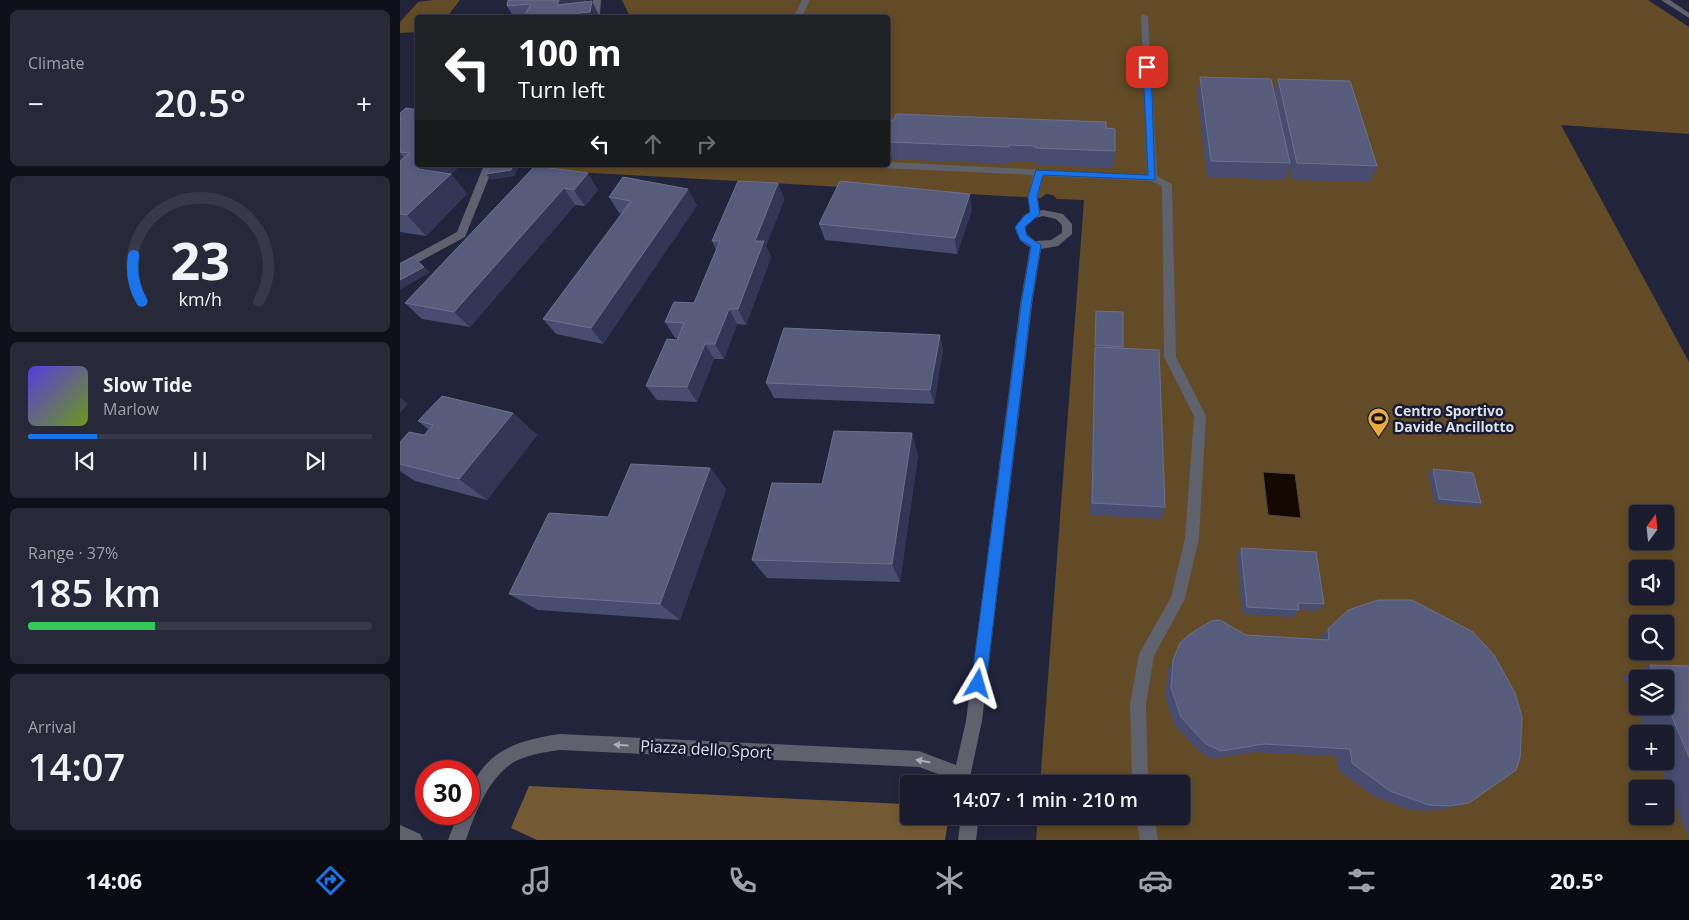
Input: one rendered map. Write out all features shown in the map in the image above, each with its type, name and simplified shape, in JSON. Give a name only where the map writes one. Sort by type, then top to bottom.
[{"type":"street","points":[[596,15],[597,0]]},
{"type":"street","points":[[798,15],[806,0]]},
{"type":"street","points":[[1665,0],[1689,16]]},
{"type":"street","points":[[1144,16],[1152,178]]},
{"type":"street","points":[[890,165],[1152,178],[1167,184],[1170,357],[1175,372],[1197,403],[1200,416],[1192,538],[1187,561],[1178,599],[1146,654],[1138,704],[1140,775]]},
{"type":"street","points":[[400,268],[461,234],[488,167]]},
{"type":"street","points":[[1035,214],[1033,197],[1039,172]]},
{"type":"street","points":[[1043,213],[1059,216],[1068,224],[1069,229],[1064,239],[1058,243],[1044,246],[1036,245],[1023,238],[1020,227],[1028,217],[1035,214],[1043,213]]},
{"type":"street","points":[[964,775],[974,721],[1026,305],[1036,245]]},
{"type":"street","name":"Piazza dello Sport","points":[[480,788],[487,776],[502,758],[523,748],[560,742],[919,759],[942,767],[954,775]]},
{"type":"street","points":[[457,840],[462,825]]},
{"type":"street","points":[[967,840],[969,825]]},
{"type":"street","points":[[1146,825],[1148,840]]},
{"type":"street","points":[[400,834],[414,840]]},
{"type":"shaded area","points":[[460,0],[449,15],[415,15],[415,32],[400,33],[400,22],[418,2]]},
{"type":"shaded area","name":"Centro Sportivo Davide Ancillotto","points":[[622,0],[1648,0],[1689,27],[1689,134],[1561,125],[1689,362],[1689,840],[1036,840],[1037,825],[1190,825],[1190,775],[1041,775],[1084,200],[1057,199],[1053,195],[1046,194],[1041,198],[539,170],[541,167],[890,167],[890,15],[629,15]]},
{"type":"shaded area","points":[[1263,472],[1295,474],[1301,518],[1268,515]]},
{"type":"shaded area","points":[[529,786],[900,804],[900,825],[948,825],[945,840],[537,840],[511,828]]},
{"type":"building","points":[[508,0],[559,0],[557,5],[592,1],[590,12],[579,13],[579,15],[525,15],[531,4],[507,6]]},
{"type":"building","points":[[1200,77],[1271,79],[1290,163],[1211,161]]},
{"type":"building","points":[[1278,79],[1350,81],[1377,166],[1297,163]]},
{"type":"building","points":[[406,108],[415,110],[415,167],[451,174],[407,215],[400,214],[400,161],[409,153],[400,152],[400,120],[402,118],[400,118],[400,113]]},
{"type":"building","points":[[896,114],[1106,122],[1106,128],[1115,129],[1115,151],[1035,148],[1035,146],[1009,145],[1009,147],[890,142],[890,120],[894,120]]},
{"type":"building","points":[[489,167],[512,167],[511,170],[486,174]]},
{"type":"building","points":[[534,167],[588,173],[574,190],[564,188],[454,312],[405,303]]},
{"type":"building","points":[[623,177],[688,189],[591,328],[543,319],[631,201],[609,197]]},
{"type":"building","points":[[738,181],[778,183],[755,241],[764,241],[738,309],[729,309],[715,344],[705,344],[687,387],[646,386],[667,339],[677,340],[684,323],[665,322],[674,302],[694,303],[720,241],[712,241]]},
{"type":"building","points":[[840,181],[970,194],[955,238],[819,224]]},
{"type":"building","points":[[413,257],[424,267],[400,280],[400,264]]},
{"type":"building","points":[[1096,311],[1123,312],[1123,347],[1095,345]]},
{"type":"building","points":[[784,328],[940,335],[930,390],[766,383]]},
{"type":"building","points":[[1095,347],[1159,350],[1165,507],[1092,503]]},
{"type":"building","points":[[442,396],[513,413],[459,479],[400,464],[400,442],[409,432],[424,435],[433,425],[418,421]]},
{"type":"building","points":[[834,431],[912,433],[892,564],[752,560],[772,483],[822,484]]},
{"type":"building","points":[[631,464],[710,468],[660,604],[509,594],[549,513],[608,517]]},
{"type":"building","points":[[1433,469],[1473,473],[1481,503],[1439,499]]},
{"type":"building","points":[[1241,548],[1316,552],[1324,604],[1298,603],[1299,610],[1247,607]]},
{"type":"building","points":[[1378,600],[1412,600],[1473,632],[1494,655],[1515,693],[1522,717],[1520,758],[1516,770],[1469,803],[1450,806],[1429,805],[1390,791],[1352,763],[1350,749],[1264,744],[1221,751],[1206,744],[1181,717],[1171,688],[1173,660],[1180,643],[1190,634],[1211,621],[1220,620],[1246,635],[1329,640],[1328,629],[1348,610]]},
{"type":"building","points":[[1650,665],[1689,666],[1689,757],[1671,715],[1674,715],[1674,670],[1652,670]]},
{"type":"place","name":"Centro Sportivo Davide Ancillotto","points":[[1378,438]]},
{"type":"route","points":[[978,684],[1026,305],[1036,245],[1023,238],[1020,227],[1023,221],[1035,214],[1033,197],[1039,172],[1152,178],[1149,146],[1147,67]]}]
